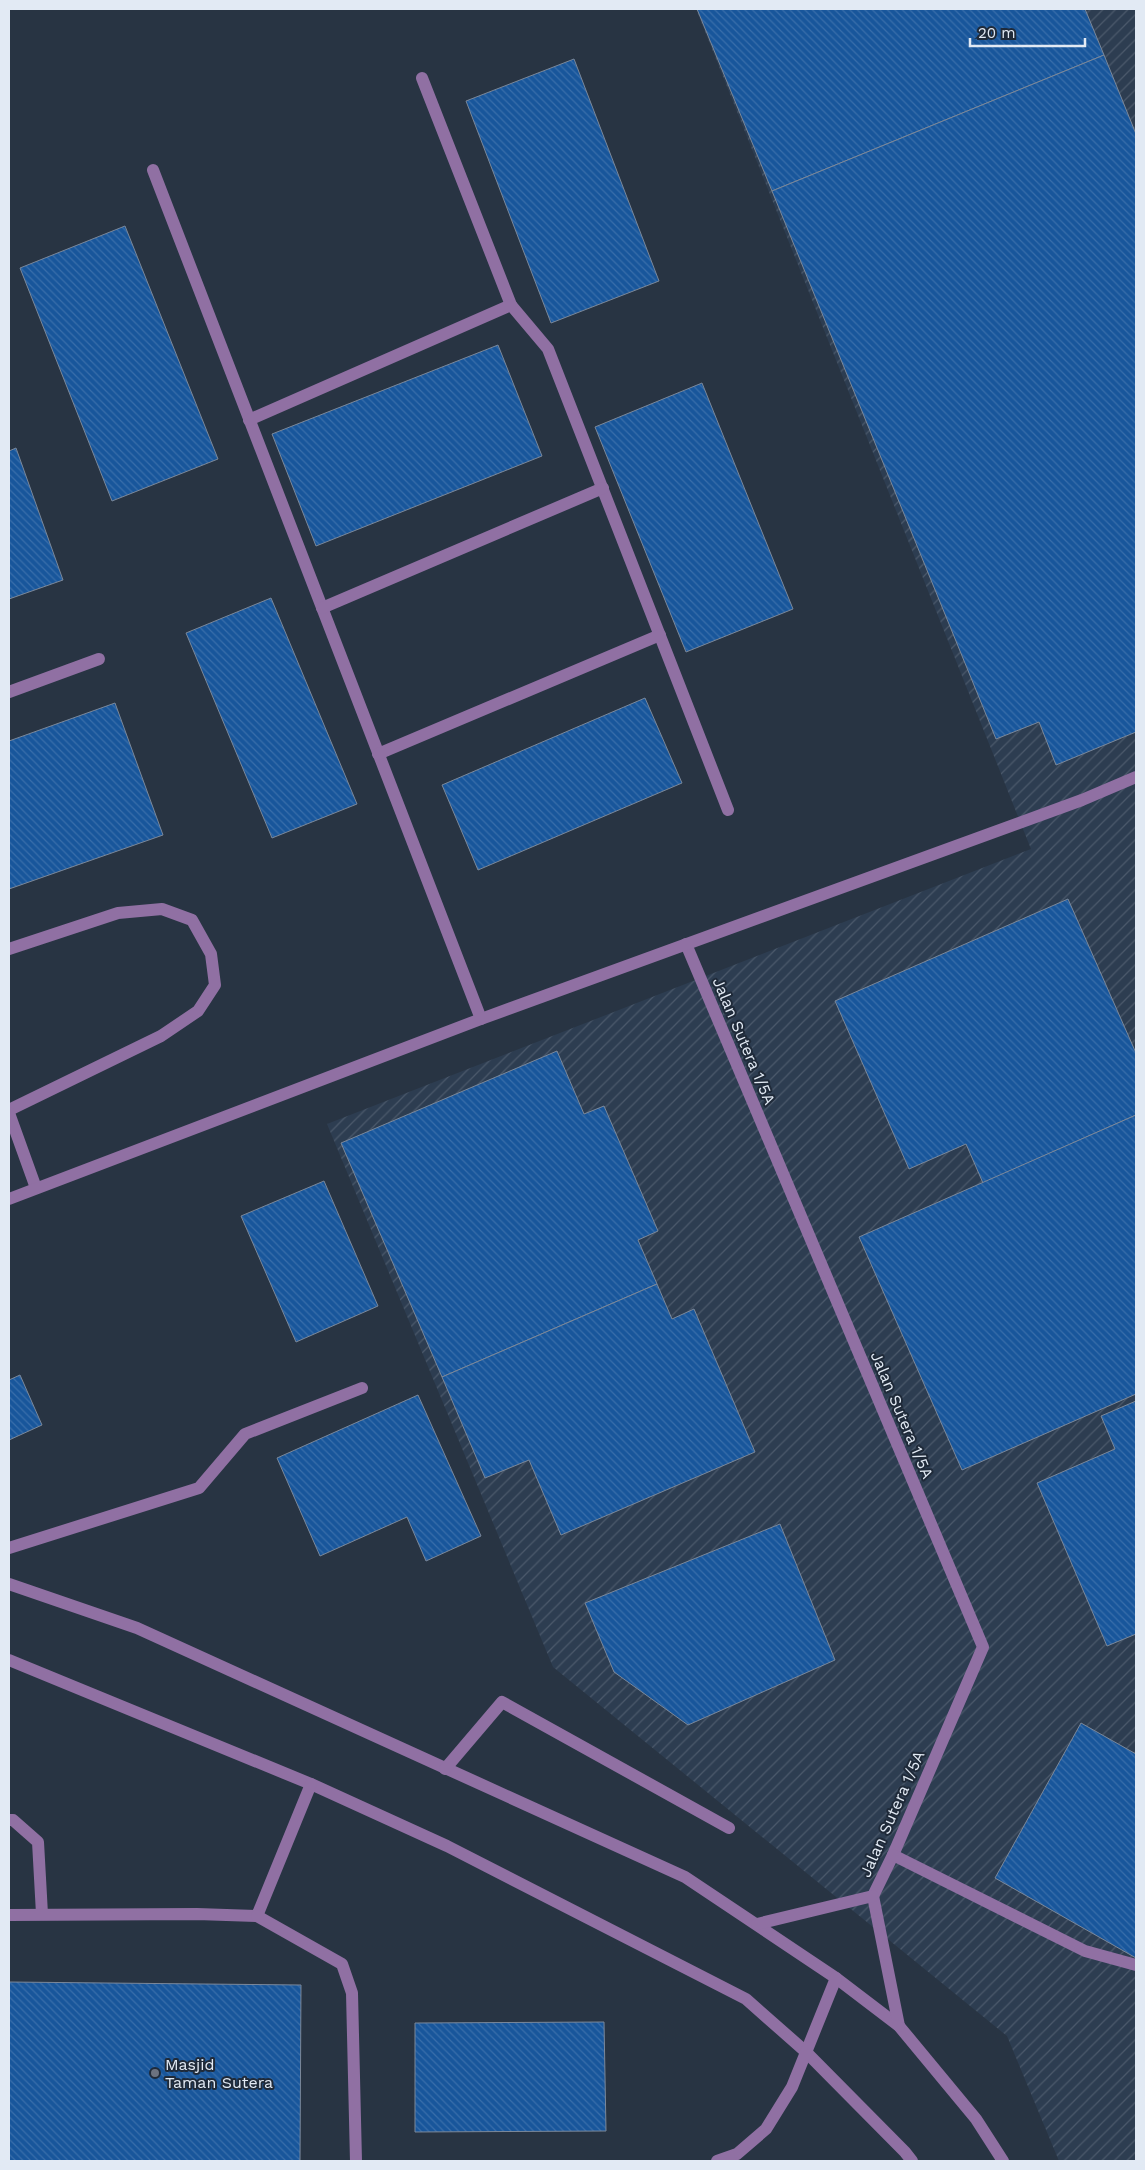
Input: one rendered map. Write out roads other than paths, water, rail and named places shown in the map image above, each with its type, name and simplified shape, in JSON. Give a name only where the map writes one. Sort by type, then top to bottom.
[{"type":"street","points":[[422,78],[511,305],[548,349],[728,810]]},
{"type":"street","points":[[153,170],[481,1019]]},
{"type":"street","points":[[250,420],[511,305]]},
{"type":"street","points":[[322,608],[603,488]]},
{"type":"street","points":[[378,754],[660,635]]},
{"type":"street","points":[[9,692],[99,659]]},
{"type":"street","points":[[9,1199],[481,1019],[1082,800],[1136,777]]},
{"type":"street","points":[[9,948],[118,913],[162,909],[192,920],[211,954],[215,985],[198,1011],[160,1036],[9,1112],[36,1188]]},
{"type":"street","name":"Jalan Sutera 1/5A","points":[[686,944],[982,1647],[873,1896]]},
{"type":"street","points":[[9,1548],[199,1488],[245,1434],[362,1388]]},
{"type":"street","points":[[9,1584],[137,1628],[685,1877],[836,1978],[899,2026],[976,2119],[1004,2161]]},
{"type":"street","points":[[9,1660],[311,1784],[447,1846],[746,1999],[806,2052],[912,2161]]},
{"type":"street","points":[[446,1769],[502,1702],[729,1828]]},
{"type":"street","points":[[257,1916],[311,1784]]},
{"type":"street","points":[[9,1820],[13,1820],[38,1842],[42,1914]]},
{"type":"street","points":[[893,1854],[1085,1950],[1136,1965]]},
{"type":"street","points":[[757,1924],[873,1896],[899,2026]]},
{"type":"street","points":[[9,1915],[197,1914],[257,1916],[342,1964],[352,1993],[356,2161]]},
{"type":"street","points":[[717,2161],[737,2154],[766,2129],[792,2088],[836,1978]]},
{"type":"place","name":"Masjid Taman Sutera","points":[[155,2073]]}]
